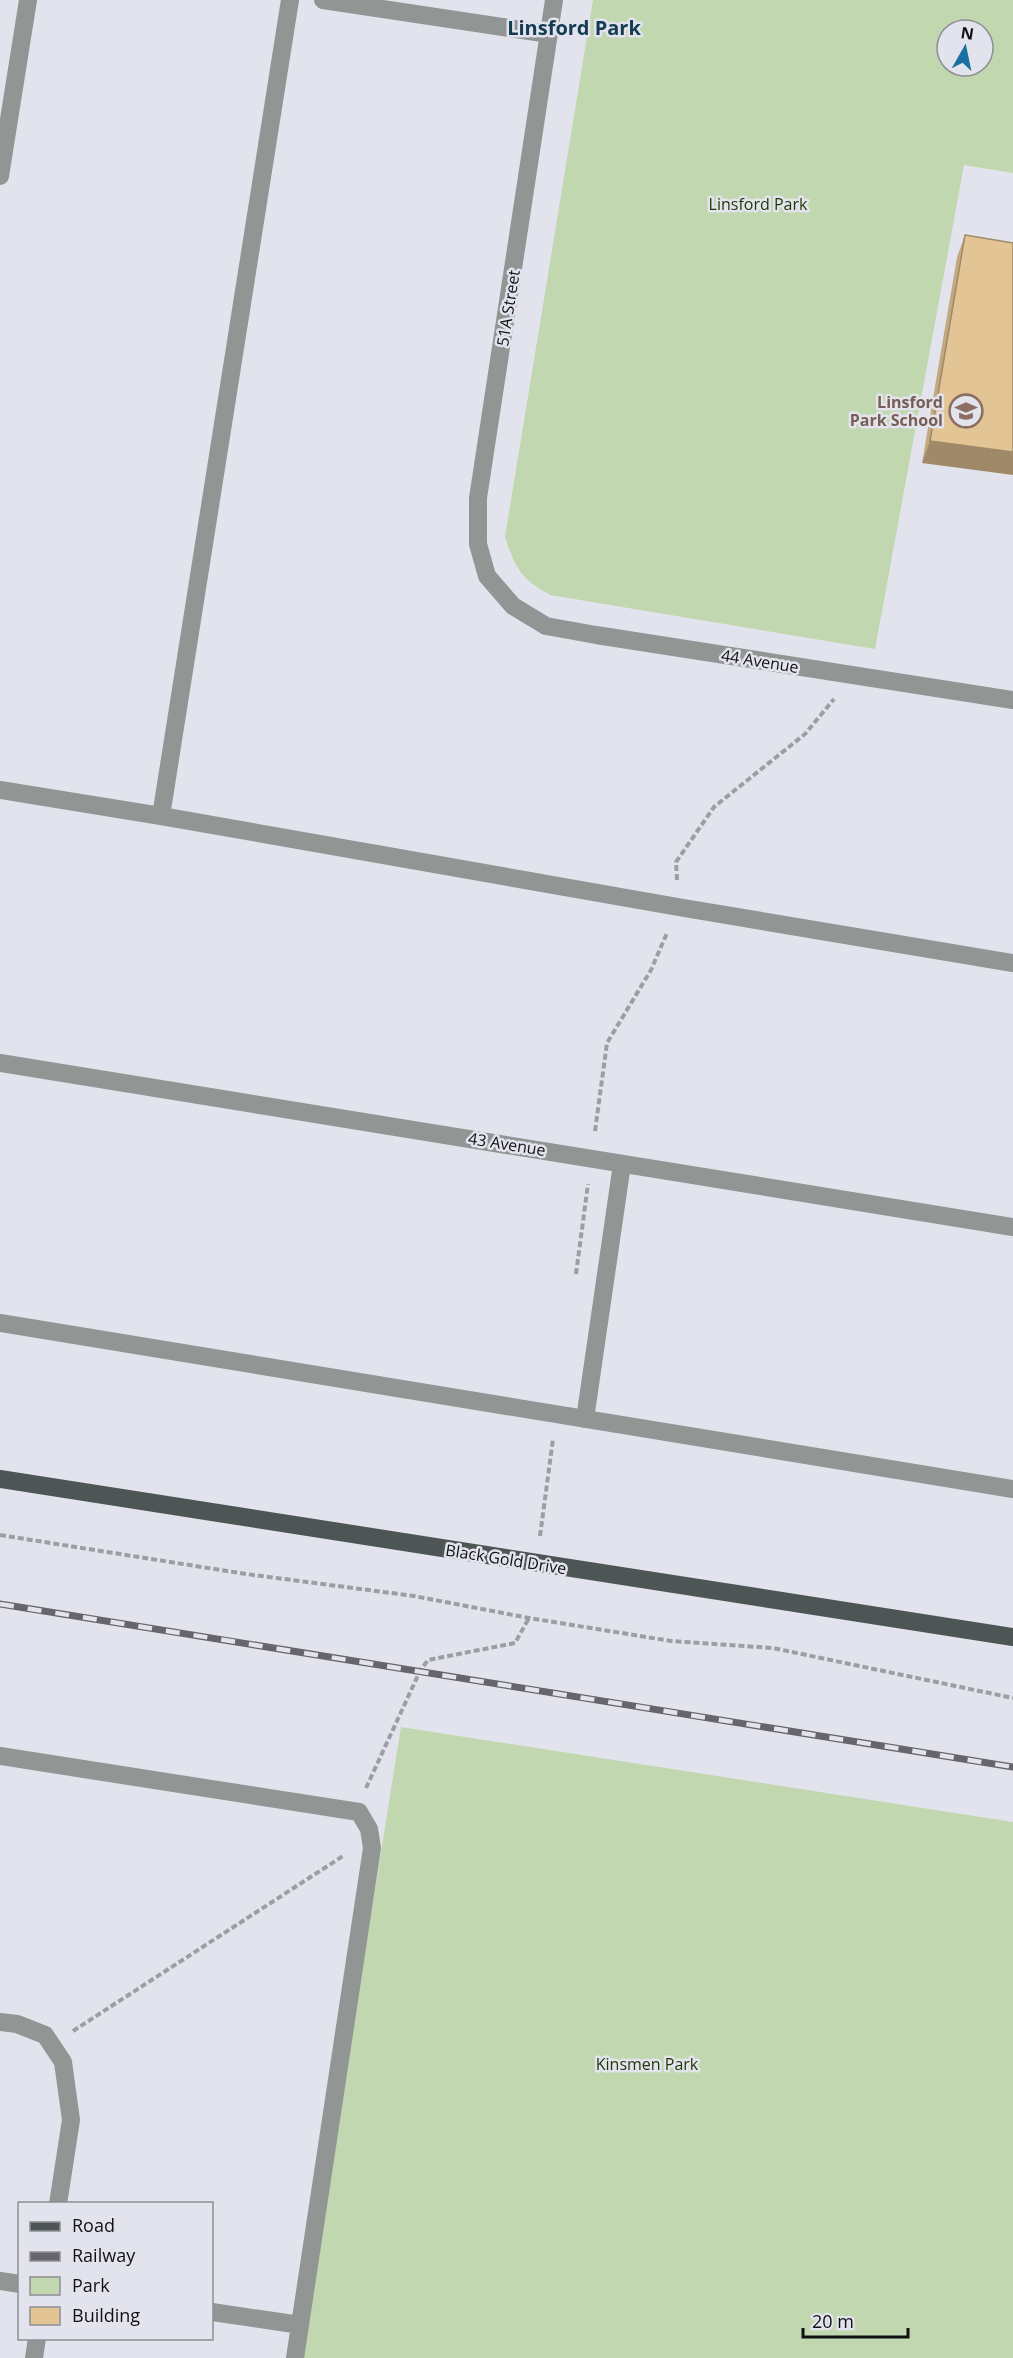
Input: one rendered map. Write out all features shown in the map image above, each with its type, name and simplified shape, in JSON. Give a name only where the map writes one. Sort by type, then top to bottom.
[{"type":"main road","name":"Black Gold Drive","points":[[0,1479],[1013,1636]]},
{"type":"street","points":[[0,176],[28,0]]},
{"type":"street","points":[[161,816],[290,0]]},
{"type":"street","points":[[323,0],[549,34]]},
{"type":"street","name":"51A Street","points":[[513,606],[487,576],[478,544],[478,498],[554,0]]},
{"type":"street","name":"44 Avenue","points":[[513,606],[546,626],[1013,700]]},
{"type":"street","points":[[0,790],[161,816],[678,908],[1013,963]]},
{"type":"street","name":"43 Avenue","points":[[0,1062],[1013,1227]]},
{"type":"street","points":[[585,1419],[622,1164]]},
{"type":"street","points":[[0,1323],[1013,1488]]},
{"type":"street","points":[[0,1756],[359,1812],[369,1829],[372,1848],[295,2358]]},
{"type":"street","points":[[0,2022],[17,2024],[45,2035],[63,2062],[70,2120],[58,2202]]},
{"type":"street","points":[[0,2281],[18,2284]]},
{"type":"street","points":[[213,2312],[300,2325]]},
{"type":"street","points":[[34,2358],[37,2340]]},
{"type":"path","points":[[607,1043],[651,970],[678,908],[676,862],[714,807],[805,734],[854,676]]},
{"type":"path","points":[[0,1535],[246,1574],[414,1596],[529,1618],[671,1641],[773,1648],[1013,1698]]},
{"type":"path","points":[[52,2045],[351,1851],[363,1794],[420,1671],[428,1660],[515,1643],[529,1618]]},
{"type":"green space","name":"Linsford Park","points":[[593,0],[1013,0],[1013,173],[964,165],[875,649],[550,595],[525,578],[512,557],[505,537]]},
{"type":"green space","name":"Kinsmen Park","points":[[401,1727],[1013,1822],[1013,2358],[295,2358]]},
{"type":"building","points":[[965,235],[1013,243],[1013,452],[930,441]]},
{"type":"railway","points":[[0,1604],[1013,1767]]},
{"type":"place","name":"Linsford Park School","points":[[966,411]]},
{"type":"district","name":"Linsford Park","points":[[574,28]]}]
